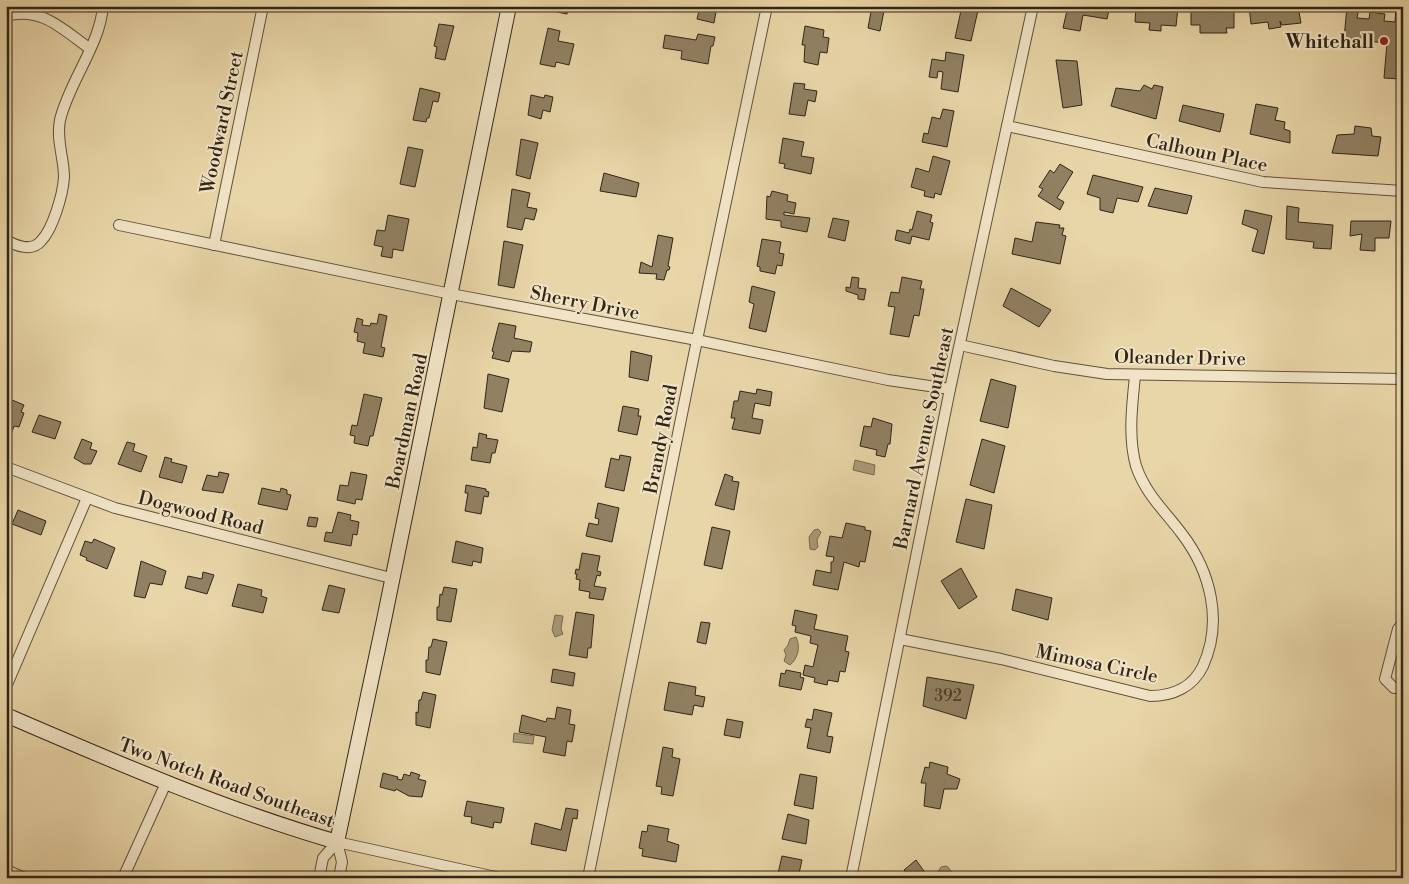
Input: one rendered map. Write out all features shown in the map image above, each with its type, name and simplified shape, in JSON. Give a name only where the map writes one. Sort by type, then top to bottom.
[{"type":"street","points":[[6,240],[20,246],[33,246],[41,242],[51,224],[63,188],[63,165],[59,142],[60,120],[100,21],[103,6]]},
{"type":"street","name":"Woodward Street","points":[[214,245],[263,6]]},
{"type":"street","name":"Boardman Road","points":[[319,878],[324,858],[336,842],[451,294],[509,6]]},
{"type":"street","name":"Brandy Road","points":[[588,878],[767,6]]},
{"type":"street","name":"Barnard Avenue Southeast","points":[[851,878],[950,389],[1033,6]]},
{"type":"street","points":[[6,16],[17,12],[32,12],[89,48]]},
{"type":"street","name":"Calhoun Place","points":[[1007,126],[1262,182],[1403,191]]},
{"type":"street","name":"Sherry Drive","points":[[119,225],[451,294],[697,340],[888,380],[950,389]]},
{"type":"street","name":"Oleander Drive","points":[[960,345],[1080,371],[1135,376],[1248,375],[1403,380]]},
{"type":"street","name":"Mimosa Circle","points":[[900,639],[1001,659],[1150,696],[1168,695],[1191,682],[1199,674],[1209,649],[1213,622],[1211,595],[1198,559],[1181,533],[1153,501],[1136,464],[1132,436],[1135,376]]},
{"type":"street","name":"Dogwood Road","points":[[6,467],[114,508],[391,578]]},
{"type":"street","points":[[6,687],[87,498]]},
{"type":"street","points":[[1403,623],[1398,629],[1385,679],[1394,688],[1403,688]]},
{"type":"street","name":"Two Notch Road Southeast","points":[[6,715],[166,783],[260,818],[336,842],[500,878]]},
{"type":"street","points":[[123,878],[166,783]]},
{"type":"street","name":"Boardman Road","points":[[336,842],[342,862],[339,878]]},
{"type":"street","points":[[6,870],[25,878]]},
{"type":"shaded area","points":[[855,460],[875,465],[874,475],[853,470]]},
{"type":"shaded area","points":[[818,529],[821,532],[817,540],[818,547],[815,550],[810,549],[809,537],[814,530]]},
{"type":"shaded area","points":[[555,615],[563,616],[561,629],[563,634],[555,637],[552,630]]},
{"type":"shaded area","points":[[796,637],[798,652],[790,665],[784,661],[786,655],[784,650],[790,639]]},
{"type":"shaded area","points":[[514,733],[534,736],[533,744],[513,742]]},
{"type":"shaded area","points":[[946,866],[956,878],[943,878],[938,872],[941,867]]},
{"type":"building","points":[[556,6],[579,6],[578,11],[568,9],[567,14],[557,12]]},
{"type":"building","points":[[700,6],[717,6],[714,23],[697,19]]},
{"type":"building","points":[[813,6],[840,6],[839,12]]},
{"type":"building","points":[[872,6],[885,6],[880,31],[868,28]]},
{"type":"building","points":[[962,6],[979,6],[971,41],[955,38]]},
{"type":"building","points":[[1068,6],[1110,6],[1107,19],[1083,15],[1080,31],[1063,28]]},
{"type":"building","points":[[1136,6],[1178,8],[1176,26],[1161,25],[1161,31],[1149,30],[1150,23],[1135,22]]},
{"type":"building","points":[[1234,6],[1234,28],[1226,28],[1227,33],[1200,33],[1200,25],[1191,25],[1191,7]]},
{"type":"building","points":[[1249,6],[1298,6],[1301,23],[1282,25],[1280,21],[1281,27],[1269,29],[1268,22],[1251,24]]},
{"type":"building","name":"Whitehall","points":[[1347,6],[1359,6],[1357,18],[1369,19],[1370,12],[1385,14],[1384,21],[1395,22],[1396,6],[1403,6],[1403,44],[1400,44],[1398,66],[1401,66],[1400,79],[1384,78],[1387,43],[1344,39]]},
{"type":"building","points":[[439,24],[454,26],[445,60],[435,58],[437,47],[434,46]]},
{"type":"building","points":[[805,26],[824,30],[823,37],[829,38],[827,53],[820,52],[818,65],[804,62],[805,45],[802,45]]},
{"type":"building","points":[[548,28],[560,31],[558,41],[574,44],[569,65],[556,62],[555,67],[540,64]]},
{"type":"building","points":[[698,34],[715,37],[713,46],[711,46],[708,64],[681,59],[682,51],[663,48],[665,35],[696,40]]},
{"type":"building","points":[[946,52],[964,55],[958,92],[941,89],[943,72],[938,71],[937,78],[929,77],[932,59],[945,61]]},
{"type":"building","points":[[1056,60],[1077,61],[1082,105],[1063,108]]},
{"type":"building","points":[[794,83],[805,84],[804,89],[817,91],[815,102],[808,100],[805,116],[789,114]]},
{"type":"building","points":[[1144,85],[1152,89],[1154,85],[1163,87],[1156,119],[1111,106],[1116,88],[1140,91]]},
{"type":"building","points":[[420,88],[440,93],[438,102],[433,101],[429,118],[427,118],[426,122],[413,120]]},
{"type":"building","points":[[531,95],[544,98],[545,95],[553,97],[550,112],[543,110],[541,119],[528,115]]},
{"type":"building","points":[[1256,104],[1278,108],[1275,120],[1285,122],[1284,129],[1290,131],[1290,143],[1250,134]]},
{"type":"building","points":[[1183,105],[1224,114],[1220,132],[1179,121]]},
{"type":"building","points":[[943,109],[954,111],[947,147],[922,142],[924,133],[928,134],[932,117],[940,119]]},
{"type":"building","points":[[1355,126],[1371,128],[1372,136],[1381,137],[1378,156],[1332,153],[1337,135],[1354,134]]},
{"type":"building","points":[[783,138],[804,142],[801,156],[814,158],[811,174],[784,168],[785,164],[779,163]]},
{"type":"building","points":[[521,139],[538,143],[530,179],[516,175]]},
{"type":"building","points":[[408,147],[423,150],[415,187],[400,184]]},
{"type":"building","points":[[933,156],[950,161],[941,195],[935,193],[934,198],[924,196],[925,191],[911,187],[916,168],[929,172]]},
{"type":"building","points":[[1060,164],[1073,172],[1057,198],[1064,202],[1060,210],[1038,196],[1043,189],[1039,187],[1050,170],[1054,173]]},
{"type":"building","points":[[604,173],[639,183],[636,197],[600,191]]},
{"type":"building","points":[[1093,175],[1143,187],[1138,202],[1117,198],[1113,213],[1100,210],[1100,198],[1087,194]]},
{"type":"building","points":[[1155,188],[1192,196],[1187,214],[1148,206]]},
{"type":"building","points":[[512,189],[530,193],[527,207],[537,209],[534,220],[525,218],[522,230],[507,227]]},
{"type":"building","points":[[772,191],[788,195],[787,201],[796,203],[794,214],[784,212],[784,215],[810,218],[807,232],[781,227],[781,221],[766,219],[767,196],[770,197]]},
{"type":"building","points":[[1287,206],[1299,208],[1298,222],[1333,225],[1331,249],[1313,248],[1314,242],[1286,239]]},
{"type":"building","points":[[1245,210],[1272,216],[1264,254],[1252,251],[1258,230],[1242,224]]},
{"type":"building","points":[[917,211],[932,215],[930,222],[933,223],[929,240],[912,236],[910,244],[895,240],[897,230],[909,233],[910,229],[912,230]]},
{"type":"building","points":[[388,215],[409,219],[403,251],[393,249],[392,258],[381,256],[383,247],[374,245],[377,230],[385,231]]},
{"type":"building","points":[[833,218],[849,221],[845,241],[828,237]]},
{"type":"building","points":[[1351,221],[1391,221],[1389,238],[1375,238],[1375,251],[1360,250],[1362,234],[1350,236]]},
{"type":"building","points":[[1036,222],[1060,225],[1059,228],[1064,228],[1062,235],[1066,236],[1060,264],[1012,254],[1015,238],[1032,242]]},
{"type":"building","points":[[658,235],[673,238],[668,266],[670,267],[664,280],[656,279],[657,274],[639,273],[641,262],[652,267]]},
{"type":"building","points":[[762,239],[781,242],[779,253],[784,254],[782,266],[777,265],[775,274],[760,271],[760,267],[757,266]]},
{"type":"building","points":[[504,241],[523,245],[514,288],[498,285]]},
{"type":"building","points":[[852,277],[859,278],[858,288],[866,289],[864,300],[858,299],[858,295],[846,291],[846,287],[850,288]]},
{"type":"building","points":[[902,277],[922,281],[920,289],[924,289],[919,316],[914,315],[909,337],[890,334],[895,307],[888,306],[891,292],[899,293]]},
{"type":"building","points":[[752,286],[775,292],[766,332],[749,328],[754,304],[749,302]]},
{"type":"building","points":[[1011,288],[1051,310],[1039,327],[1003,306]]},
{"type":"building","points":[[379,314],[387,316],[381,347],[385,348],[383,357],[363,353],[365,343],[357,341],[358,333],[354,332],[357,318],[363,320],[362,325],[370,326],[371,323],[377,324]]},
{"type":"building","points":[[499,323],[516,326],[514,338],[532,342],[530,352],[512,351],[509,362],[492,358]]},
{"type":"building","points":[[631,351],[652,356],[648,381],[629,377]]},
{"type":"building","points":[[488,374],[509,379],[502,412],[484,408]]},
{"type":"building","points":[[991,379],[1016,386],[1008,428],[980,421]]},
{"type":"building","points":[[757,389],[772,392],[770,406],[755,403],[752,418],[763,420],[760,434],[732,429],[735,418],[731,418],[734,401],[738,401],[740,391],[756,394]]},
{"type":"building","points":[[364,394],[382,398],[373,436],[370,436],[368,446],[354,443],[355,436],[350,435],[352,425],[357,426]]},
{"type":"building","points":[[12,400],[24,405],[21,412],[24,413],[19,427],[14,426],[12,432],[6,430],[6,406],[9,407]]},
{"type":"building","points":[[623,406],[639,409],[638,416],[641,416],[637,435],[618,431]]},
{"type":"building","points":[[39,415],[61,422],[55,439],[32,432]]},
{"type":"building","points":[[873,418],[892,424],[890,444],[888,444],[885,457],[876,455],[877,450],[860,446],[864,426],[871,427]]},
{"type":"building","points":[[479,433],[487,435],[486,438],[498,440],[490,463],[471,460],[473,447],[477,448]]},
{"type":"building","points":[[82,439],[92,443],[90,449],[97,451],[91,464],[84,464],[74,458]]},
{"type":"building","points":[[982,439],[1005,446],[994,493],[970,485]]},
{"type":"building","points":[[127,442],[135,444],[133,451],[147,456],[141,472],[118,464]]},
{"type":"building","points":[[620,455],[631,457],[624,491],[605,487],[611,458],[619,460]]},
{"type":"building","points":[[165,457],[172,459],[171,462],[187,466],[182,483],[159,477]]},
{"type":"building","points":[[219,472],[229,474],[223,493],[202,490],[207,475],[218,477]]},
{"type":"building","points":[[351,472],[367,475],[362,500],[356,499],[355,504],[337,500],[340,485],[348,486]]},
{"type":"building","points":[[725,474],[733,477],[732,481],[739,482],[734,510],[715,505]]},
{"type":"building","points":[[466,485],[486,489],[489,492],[488,497],[484,496],[481,514],[465,511],[468,493],[465,493]]},
{"type":"building","points":[[262,488],[280,492],[281,488],[287,490],[287,494],[291,495],[287,510],[258,504]]},
{"type":"building","points":[[966,499],[992,505],[984,549],[956,542]]},
{"type":"building","points":[[598,503],[619,508],[612,542],[586,536],[589,523],[598,525],[599,519],[595,518]]},
{"type":"building","points":[[18,510],[46,521],[41,535],[12,524]]},
{"type":"building","points":[[338,512],[351,515],[350,520],[359,522],[357,535],[353,534],[351,546],[324,541],[326,532],[332,533]]},
{"type":"building","points":[[309,517],[318,518],[316,527],[307,526]]},
{"type":"building","points":[[846,523],[865,527],[865,530],[871,531],[865,562],[860,561],[859,567],[844,562],[838,590],[813,585],[816,570],[831,573],[831,562],[833,562],[834,557],[826,556],[830,536],[842,538]]},
{"type":"building","points":[[712,527],[730,531],[722,569],[704,565]]},
{"type":"building","points":[[94,539],[115,548],[107,569],[86,560],[87,558],[80,555],[85,541],[92,543]]},
{"type":"building","points":[[456,541],[483,548],[481,563],[473,561],[472,566],[452,562]]},
{"type":"building","points":[[582,553],[600,556],[597,571],[601,572],[600,576],[597,575],[594,586],[606,588],[603,600],[589,598],[590,592],[579,590],[580,580],[576,579],[577,574],[575,574],[576,569],[579,570]]},
{"type":"building","points":[[141,561],[166,571],[162,585],[150,583],[145,598],[134,596]]},
{"type":"building","points":[[961,568],[977,597],[959,609],[941,581]]},
{"type":"building","points":[[203,572],[214,575],[207,594],[185,588],[188,576],[202,579]]},
{"type":"building","points":[[238,584],[262,590],[261,596],[267,598],[263,613],[232,606]]},
{"type":"building","points":[[329,585],[345,589],[339,613],[322,610]]},
{"type":"building","points":[[444,587],[457,589],[451,622],[437,620],[437,607],[439,607],[440,594],[442,595]]},
{"type":"building","points":[[1016,589],[1052,598],[1048,620],[1012,610]]},
{"type":"building","points":[[795,610],[817,615],[814,629],[848,636],[845,651],[849,652],[845,672],[840,671],[838,682],[828,680],[827,685],[814,682],[815,678],[803,675],[805,665],[813,667],[818,645],[810,643],[811,636],[795,632],[796,626],[792,625]]},
{"type":"building","points":[[576,612],[594,615],[591,648],[588,648],[587,658],[569,655]]},
{"type":"building","points":[[701,622],[710,623],[706,644],[697,642]]},
{"type":"building","points":[[433,639],[447,642],[440,675],[426,672],[426,660],[428,660],[429,647],[431,647]]},
{"type":"building","points":[[553,669],[575,673],[573,686],[551,682]]},
{"type":"building","points":[[786,670],[801,673],[800,677],[804,678],[801,690],[779,686],[781,673],[785,674]]},
{"type":"building","points":[[927,677],[974,685],[966,719],[923,706]]},
{"type":"building","points":[[669,682],[696,687],[695,695],[705,697],[703,707],[694,705],[692,715],[664,710]]},
{"type":"building","points":[[423,692],[436,695],[430,728],[416,725],[416,712],[418,713],[419,700],[421,700]]},
{"type":"building","points":[[557,707],[571,710],[569,724],[575,725],[572,742],[567,741],[565,756],[543,752],[546,737],[519,732],[522,715],[546,722],[547,718],[555,719]]},
{"type":"building","points":[[814,709],[832,713],[827,736],[833,737],[830,753],[807,748],[811,728],[805,727],[807,719],[812,720]]},
{"type":"building","points":[[727,719],[743,722],[740,738],[724,735]]},
{"type":"building","points":[[663,747],[673,749],[672,757],[680,759],[673,796],[661,794],[662,787],[656,786]]},
{"type":"building","points":[[930,762],[948,767],[947,774],[960,779],[957,789],[944,789],[940,809],[924,806],[926,783],[921,783],[925,767],[929,768]]},
{"type":"building","points":[[411,772],[420,775],[418,779],[426,781],[422,797],[409,796],[396,789],[395,791],[380,787],[383,773],[402,780],[404,774],[410,776]]},
{"type":"building","points":[[800,774],[817,777],[813,809],[794,805]]},
{"type":"building","points":[[467,801],[504,808],[501,823],[494,822],[493,828],[471,823],[472,817],[464,816]]},
{"type":"building","points":[[566,808],[578,810],[577,819],[573,818],[566,851],[531,844],[535,823],[561,830]]},
{"type":"building","points":[[788,814],[809,820],[806,844],[782,839]]},
{"type":"building","points":[[648,825],[669,829],[667,841],[679,845],[676,862],[642,856],[643,849],[639,848],[642,831],[647,832]]},
{"type":"building","points":[[782,856],[802,860],[798,878],[777,878]]},
{"type":"building","points":[[916,860],[929,878],[910,878],[904,870]]},
{"type":"place","name":"Whitehall","points":[[1384,41]]}]
